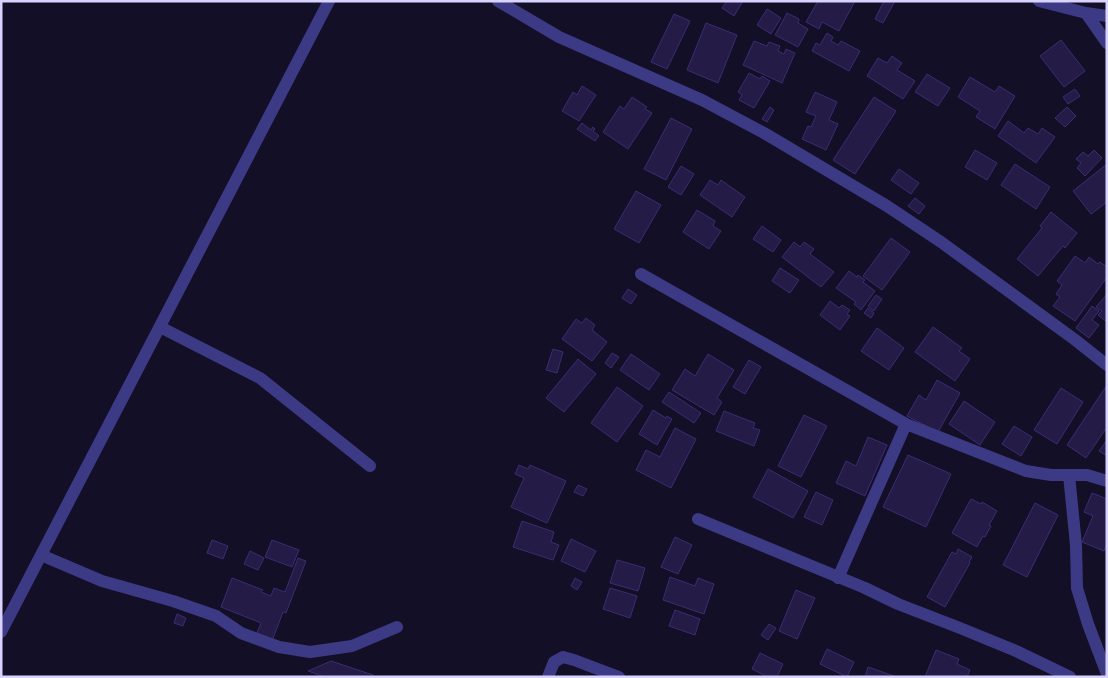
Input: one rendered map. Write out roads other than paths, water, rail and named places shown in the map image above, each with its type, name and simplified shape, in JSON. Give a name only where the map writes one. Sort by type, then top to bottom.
[{"type":"street","points":[[1,632],[329,1]]},
{"type":"street","points":[[498,1],[559,37],[702,100],[764,133],[887,206],[941,242],[1107,365]]},
{"type":"street","points":[[1039,1],[1086,13],[1107,16]]},
{"type":"street","points":[[1086,13],[1107,43]]},
{"type":"street","points":[[640,274],[906,424],[1026,471],[1051,475],[1087,475],[1107,481]]},
{"type":"street","points":[[160,327],[260,378],[370,466]]},
{"type":"street","points":[[838,578],[906,424]]},
{"type":"street","points":[[1069,474],[1076,545],[1077,588],[1107,674]]},
{"type":"street","points":[[698,519],[898,604],[1008,647],[1070,677]]},
{"type":"street","points":[[41,555],[102,581],[173,601],[216,616],[242,633],[278,647],[310,652],[352,646],[397,627]]},
{"type":"street","points":[[548,677],[554,662],[563,657],[619,677]]}]
